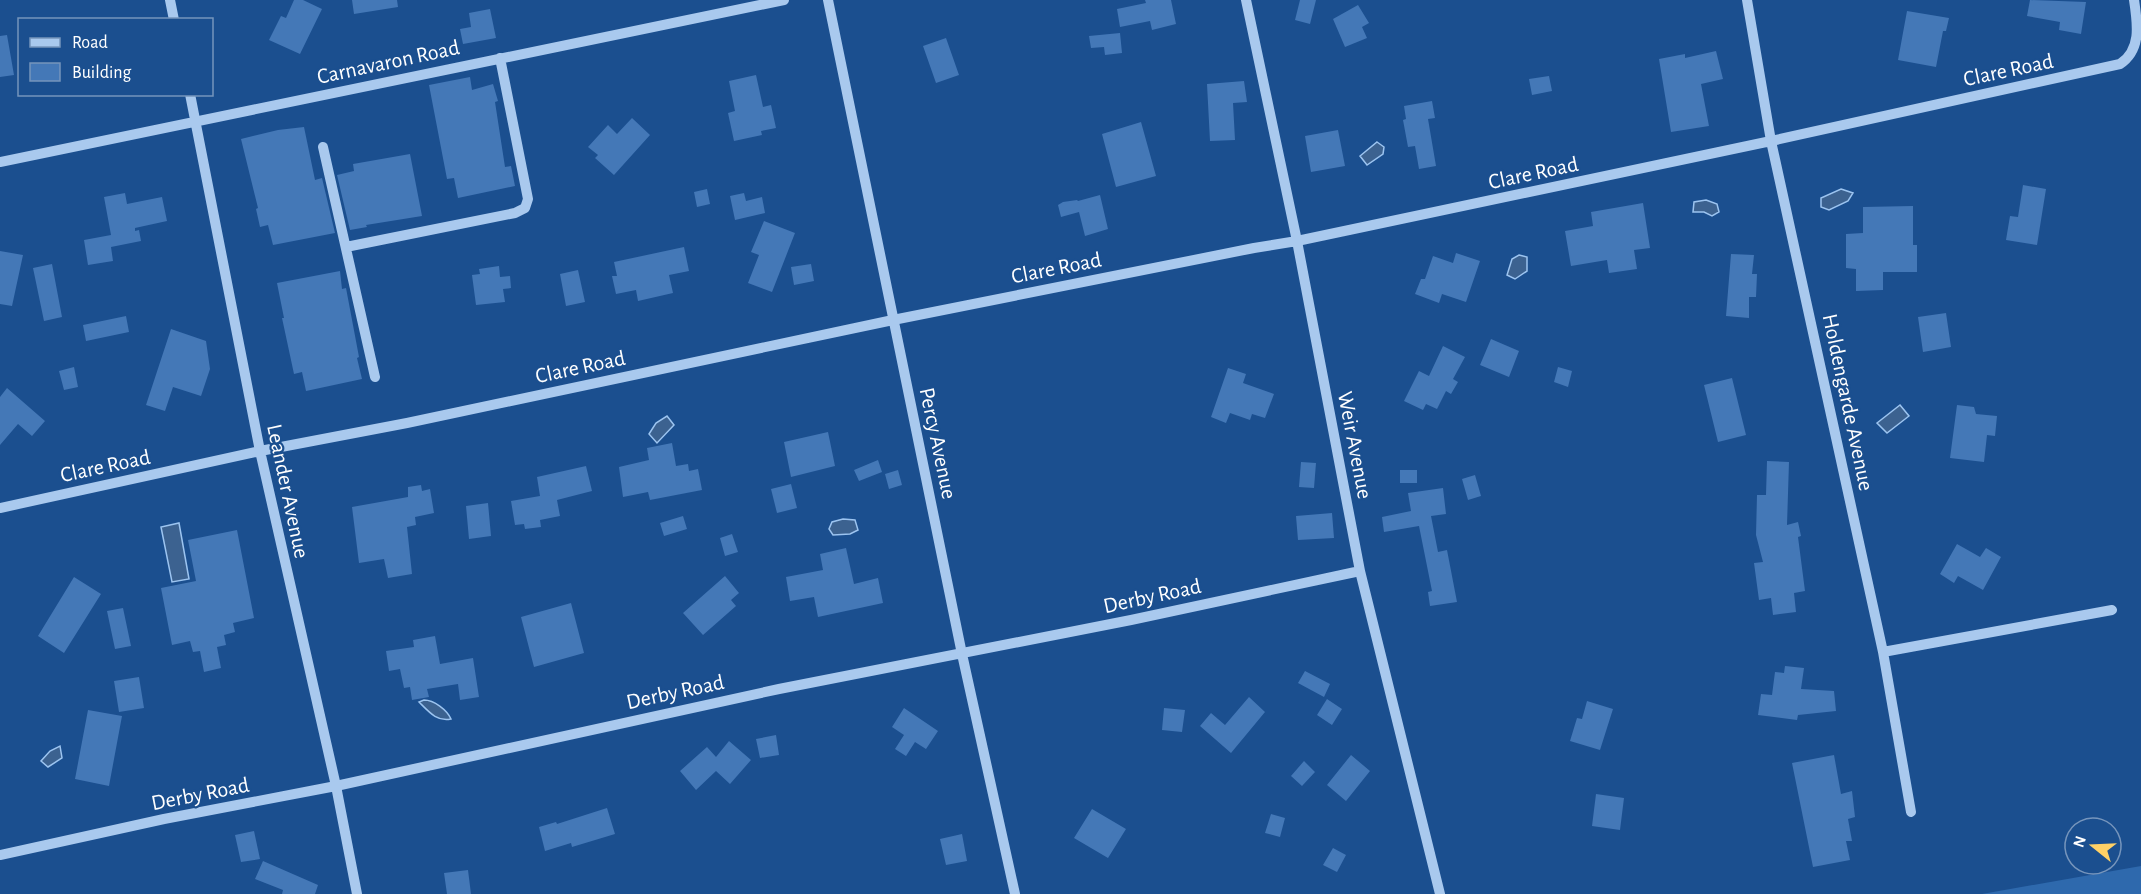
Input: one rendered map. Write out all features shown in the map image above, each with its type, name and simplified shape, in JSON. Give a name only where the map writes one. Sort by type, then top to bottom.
[{"type":"street","points":[[170,0],[174,18]]},
{"type":"street","name":"Carnavaron Road","points":[[0,162],[784,0]]},
{"type":"street","name":"Percy Avenue","points":[[828,0],[962,654],[1015,894]]},
{"type":"street","name":"Weir Avenue","points":[[1246,0],[1297,241],[1360,571],[1440,894]]},
{"type":"street","name":"Holdengarde Avenue","points":[[1747,0],[1771,141],[1882,652],[1911,812]]},
{"type":"street","name":"Clare Road","points":[[0,508],[893,320],[1297,241],[1771,141],[2120,64],[2130,59],[2138,50],[2139,38],[2134,0]]},
{"type":"street","points":[[345,248],[515,213],[525,208],[528,200],[500,58]]},
{"type":"street","name":"Leander Avenue","points":[[190,96],[260,452],[336,786],[357,894]]},
{"type":"street","points":[[323,147],[375,377]]},
{"type":"street","name":"Derby Road","points":[[0,855],[164,819],[336,786],[779,689],[962,654],[1360,571]]},
{"type":"street","points":[[1882,652],[2112,610]]},
{"type":"shaded area","points":[[1377,142],[1384,147],[1383,154],[1367,165],[1360,156]]},
{"type":"shaded area","points":[[1841,189],[1853,193],[1848,201],[1829,210],[1821,207],[1821,198]]},
{"type":"shaded area","points":[[1706,200],[1717,204],[1719,212],[1712,216],[1704,212],[1693,212],[1694,202]]},
{"type":"shaded area","points":[[1519,255],[1527,257],[1527,271],[1515,279],[1507,275],[1512,259]]},
{"type":"shaded area","points":[[1900,405],[1909,416],[1887,433],[1877,423]]},
{"type":"shaded area","points":[[667,416],[674,425],[657,443],[649,434],[656,423]]},
{"type":"shaded area","points":[[843,519],[855,520],[858,530],[850,534],[833,535],[829,529],[832,522]]},
{"type":"shaded area","points":[[179,523],[189,579],[172,582],[161,527]]},
{"type":"shaded area","points":[[424,700],[440,706],[451,719],[446,720],[434,715],[419,702]]},
{"type":"shaded area","points":[[60,746],[62,758],[48,767],[41,761],[50,751]]},
{"type":"shaded area","points":[[2141,866],[2141,894],[1982,894],[2084,876],[2123,876],[2123,869]]},
{"type":"building","points":[[294,0],[303,0],[322,9],[300,54],[269,40],[281,16],[286,18]]},
{"type":"building","points":[[352,0],[397,0],[398,7],[354,14]]},
{"type":"building","points":[[1145,0],[1171,0],[1176,24],[1152,30],[1150,21],[1120,27],[1117,9],[1146,3]]},
{"type":"building","points":[[1300,0],[1316,0],[1310,24],[1295,20]]},
{"type":"building","points":[[2030,0],[2086,2],[2081,34],[2059,30],[2060,22],[2027,16]]},
{"type":"building","points":[[1358,5],[1369,23],[1362,27],[1367,38],[1345,47],[1333,19]]},
{"type":"building","points":[[490,9],[496,38],[463,44],[460,29],[471,27],[469,13]]},
{"type":"building","points":[[1907,11],[1949,18],[1946,31],[1943,31],[1936,67],[1898,60]]},
{"type":"building","points":[[1120,33],[1122,53],[1105,55],[1104,47],[1091,48],[1089,36]]},
{"type":"building","points":[[7,35],[14,75],[0,77],[0,36]]},
{"type":"building","points":[[946,38],[959,75],[936,83],[923,46]]},
{"type":"building","points":[[1716,51],[1723,79],[1701,84],[1709,126],[1671,132],[1659,59],[1685,54],[1685,58]]},
{"type":"building","points":[[756,75],[763,107],[771,105],[776,128],[761,131],[762,135],[734,141],[728,113],[735,111],[729,81]]},
{"type":"building","points":[[1549,76],[1552,91],[1532,95],[1529,79]]},
{"type":"building","points":[[470,77],[472,90],[493,84],[498,101],[495,102],[505,167],[511,166],[515,186],[458,198],[454,178],[447,179],[429,85]]},
{"type":"building","points":[[1244,81],[1247,102],[1233,103],[1235,140],[1210,141],[1207,84]]},
{"type":"building","points":[[1432,101],[1435,118],[1428,119],[1436,166],[1419,169],[1415,146],[1408,147],[1403,120],[1406,119],[1404,106]]},
{"type":"building","points":[[632,118],[650,135],[614,175],[595,158],[598,155],[588,147],[608,125],[617,134]]},
{"type":"building","points":[[1141,122],[1156,176],[1116,187],[1102,134]]},
{"type":"building","points":[[304,127],[315,180],[322,178],[335,233],[273,245],[268,225],[260,227],[256,209],[258,208],[241,139],[278,130]]},
{"type":"building","points":[[1338,130],[1345,166],[1311,172],[1305,136]]},
{"type":"building","points":[[410,154],[422,216],[366,225],[367,227],[350,230],[337,175],[354,171],[353,164]]},
{"type":"building","points":[[2023,185],[2046,189],[2037,245],[2006,240],[2010,216],[2018,217]]},
{"type":"building","points":[[707,189],[710,204],[697,207],[694,192]]},
{"type":"building","points":[[125,193],[127,204],[162,197],[167,221],[135,228],[135,231],[139,230],[141,241],[111,247],[113,261],[88,265],[84,240],[111,235],[104,197]]},
{"type":"building","points":[[744,193],[746,201],[762,197],[765,213],[735,220],[730,196]]},
{"type":"building","points":[[1100,195],[1108,229],[1085,236],[1079,212],[1061,217],[1058,205],[1063,202],[1078,201]]},
{"type":"building","points":[[1643,203],[1650,248],[1634,250],[1637,269],[1609,273],[1607,260],[1571,266],[1565,231],[1593,226],[1591,212]]},
{"type":"building","points":[[1913,206],[1913,245],[1917,245],[1917,272],[1883,272],[1883,290],[1856,291],[1856,269],[1846,268],[1846,234],[1863,233],[1863,207]]},
{"type":"building","points":[[764,221],[795,233],[772,292],[748,283],[759,255],[751,252]]},
{"type":"building","points":[[684,247],[689,271],[669,275],[673,293],[638,301],[636,290],[616,294],[612,276],[617,276],[614,262]]},
{"type":"building","points":[[0,251],[23,255],[12,306],[0,304]]},
{"type":"building","points":[[1456,253],[1480,261],[1466,302],[1442,294],[1439,303],[1415,294],[1421,279],[1425,279],[1433,256],[1453,263]]},
{"type":"building","points":[[1731,254],[1754,255],[1752,274],[1757,274],[1756,297],[1749,297],[1749,318],[1726,316]]},
{"type":"building","points":[[52,264],[62,317],[44,321],[33,268]]},
{"type":"building","points":[[811,264],[814,281],[794,285],[791,267]]},
{"type":"building","points":[[499,266],[500,277],[510,276],[511,288],[503,289],[505,302],[476,305],[472,275],[480,274],[479,269]]},
{"type":"building","points":[[578,270],[585,302],[566,306],[560,274]]},
{"type":"building","points":[[340,271],[342,289],[346,288],[362,379],[306,391],[302,372],[294,374],[277,283]]},
{"type":"building","points":[[1946,313],[1951,347],[1923,352],[1918,317]]},
{"type":"building","points":[[126,316],[129,332],[86,341],[83,325]]},
{"type":"building","points":[[171,329],[206,341],[210,369],[201,396],[173,387],[165,411],[146,405]]},
{"type":"building","points":[[1491,339],[1519,351],[1509,377],[1480,365]]},
{"type":"building","points":[[1443,346],[1465,357],[1453,379],[1458,382],[1451,394],[1446,391],[1437,409],[1426,404],[1423,410],[1404,401],[1419,371],[1429,376]]},
{"type":"building","points":[[74,367],[78,387],[64,390],[59,371]]},
{"type":"building","points":[[1558,367],[1572,371],[1568,387],[1554,382]]},
{"type":"building","points":[[1228,368],[1246,374],[1243,383],[1274,394],[1265,418],[1252,414],[1250,420],[1230,413],[1226,423],[1211,417]]},
{"type":"building","points":[[1732,378],[1746,435],[1718,442],[1704,385]]},
{"type":"building","points":[[7,388],[45,421],[32,436],[18,424],[0,445],[0,397]]},
{"type":"building","points":[[1957,405],[1974,407],[1976,414],[1997,416],[1995,436],[1987,435],[1984,462],[1950,458]]},
{"type":"building","points":[[828,432],[835,466],[791,477],[784,442]]},
{"type":"building","points":[[672,443],[676,466],[688,464],[689,471],[698,469],[702,490],[650,500],[648,492],[623,497],[619,467],[649,460],[647,448]]},
{"type":"building","points":[[878,460],[882,472],[859,481],[854,470]]},
{"type":"building","points":[[1767,461],[1789,462],[1787,525],[1798,522],[1805,591],[1794,593],[1796,612],[1773,615],[1771,598],[1759,600],[1754,563],[1763,562],[1756,535],[1757,495],[1766,495]]},
{"type":"building","points":[[1301,462],[1316,463],[1314,488],[1299,487]]},
{"type":"building","points":[[586,466],[592,491],[557,500],[560,516],[540,520],[541,527],[525,529],[524,524],[515,525],[511,501],[540,496],[537,477]]},
{"type":"building","points":[[898,470],[902,485],[889,489],[885,474]]},
{"type":"building","points":[[1400,470],[1417,470],[1417,483],[1400,483]]},
{"type":"building","points":[[1475,475],[1481,496],[1468,500],[1462,479]]},
{"type":"building","points":[[791,484],[797,508],[777,513],[771,489]]},
{"type":"building","points":[[421,485],[422,491],[430,489],[434,513],[415,517],[416,525],[407,527],[412,574],[388,578],[384,559],[359,563],[352,507],[408,497],[408,487]]},
{"type":"building","points":[[1443,488],[1446,514],[1431,516],[1438,552],[1447,550],[1457,602],[1430,606],[1428,592],[1432,591],[1419,526],[1384,532],[1382,517],[1411,511],[1408,493]]},
{"type":"building","points":[[488,503],[491,536],[469,539],[466,506]]},
{"type":"building","points":[[1332,513],[1334,538],[1298,540],[1296,516]]},
{"type":"building","points":[[683,516],[687,529],[664,536],[660,523]]},
{"type":"building","points":[[237,530],[254,618],[233,623],[235,632],[224,635],[226,645],[217,647],[221,668],[204,672],[200,651],[193,652],[190,641],[172,645],[161,588],[196,581],[188,540]]},
{"type":"building","points":[[732,534],[738,552],[725,556],[720,538]]},
{"type":"building","points":[[1957,544],[1980,557],[1986,548],[2001,557],[1983,590],[1958,576],[1954,583],[1940,574]]},
{"type":"building","points":[[846,548],[854,584],[878,578],[883,603],[818,617],[814,597],[790,601],[786,577],[823,570],[820,554]]},
{"type":"building","points":[[725,576],[739,593],[731,600],[736,606],[703,635],[683,613]]},
{"type":"building","points":[[74,577],[101,594],[64,653],[38,636]]},
{"type":"building","points":[[571,603],[584,653],[534,667],[521,617]]},
{"type":"building","points":[[123,608],[131,646],[115,649],[107,611]]},
{"type":"building","points":[[435,636],[440,664],[473,658],[479,697],[460,700],[458,684],[427,689],[429,697],[412,700],[410,687],[404,688],[400,669],[389,671],[386,651],[414,647],[413,640]]},
{"type":"building","points":[[1785,666],[1804,668],[1801,689],[1834,691],[1836,711],[1798,715],[1797,720],[1758,715],[1761,694],[1772,695],[1775,672],[1784,673]]},
{"type":"building","points":[[1305,671],[1330,684],[1324,697],[1298,683]]},
{"type":"building","points":[[139,677],[144,708],[119,712],[114,681]]},
{"type":"building","points":[[1249,697],[1265,712],[1231,753],[1200,726],[1211,713],[1225,725]]},
{"type":"building","points":[[1327,699],[1342,709],[1332,725],[1317,715]]},
{"type":"building","points":[[1587,701],[1613,709],[1600,750],[1570,741],[1577,718],[1582,719]]},
{"type":"building","points":[[904,708],[938,731],[926,749],[915,742],[906,756],[895,749],[904,735],[892,727]]},
{"type":"building","points":[[1164,708],[1185,710],[1182,732],[1162,730]]},
{"type":"building","points":[[88,710],[122,716],[109,786],[75,779]]},
{"type":"building","points":[[776,735],[779,755],[760,758],[756,739]]},
{"type":"building","points":[[729,741],[751,760],[730,784],[716,771],[696,790],[680,771],[707,747],[716,757]]},
{"type":"building","points":[[1351,755],[1370,771],[1346,801],[1327,785]]},
{"type":"building","points":[[1834,755],[1841,794],[1852,791],[1855,817],[1848,819],[1852,841],[1846,841],[1850,860],[1813,867],[1792,763]]},
{"type":"building","points":[[1304,761],[1315,772],[1302,786],[1291,776]]},
{"type":"building","points":[[1596,794],[1624,798],[1620,830],[1592,826]]},
{"type":"building","points":[[607,808],[615,834],[572,847],[571,843],[545,851],[539,827],[556,822],[557,824]]},
{"type":"building","points":[[1092,809],[1126,829],[1108,858],[1074,838]]},
{"type":"building","points":[[1271,814],[1285,818],[1280,837],[1265,833]]},
{"type":"building","points":[[254,831],[260,859],[241,862],[235,835]]},
{"type":"building","points":[[962,834],[967,861],[946,865],[940,839]]},
{"type":"building","points":[[1333,848],[1346,855],[1337,872],[1323,865]]},
{"type":"building","points":[[263,861],[318,885],[315,894],[282,894],[283,890],[255,879]]},
{"type":"building","points":[[468,870],[471,894],[447,894],[444,873]]}]
